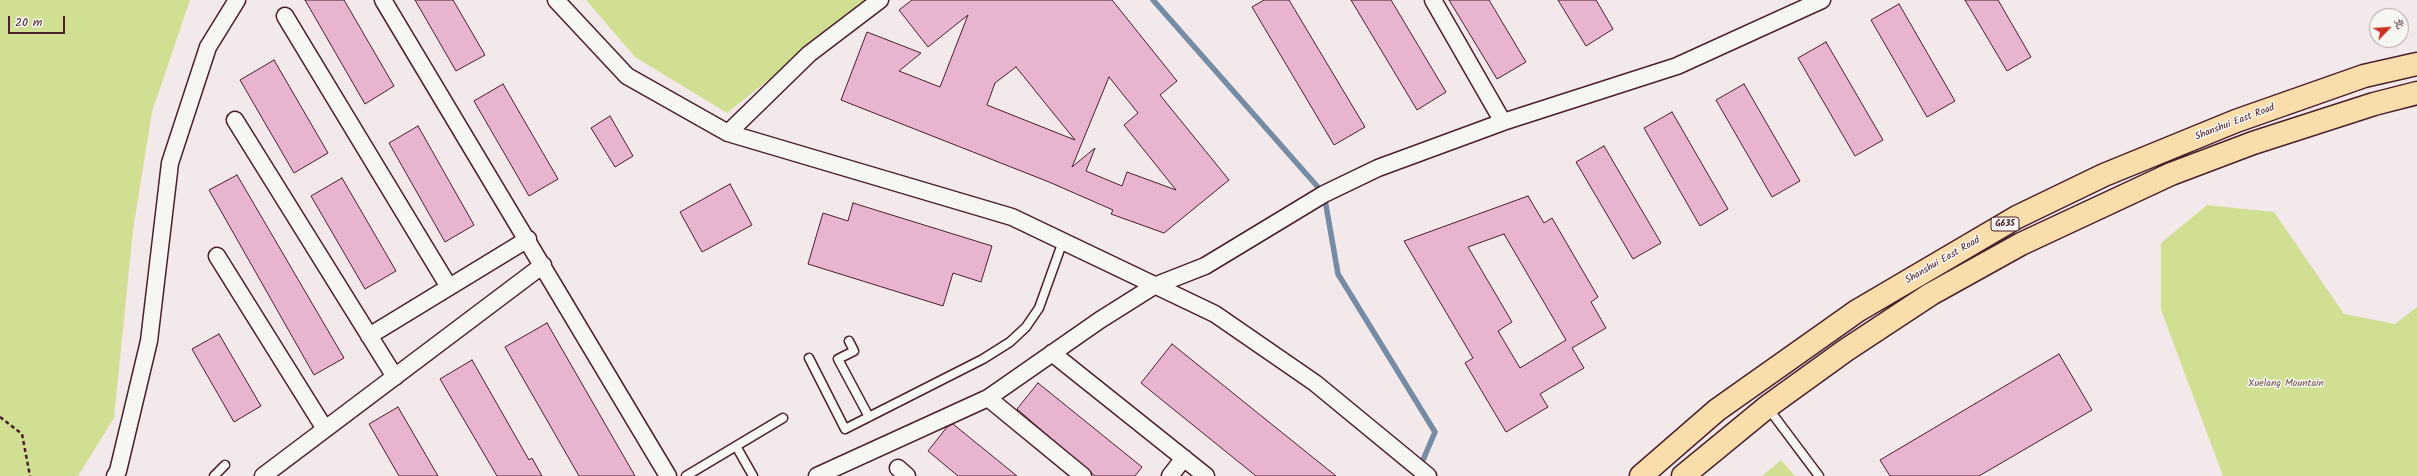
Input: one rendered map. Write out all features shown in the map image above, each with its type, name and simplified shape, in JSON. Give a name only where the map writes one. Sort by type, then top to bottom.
[{"type":"highway","name":"Shanshui East Road","points":[[1641,476],[1717,410],[1857,311],[2018,217],[2104,175],[2236,121],[2364,76],[2417,64]]},
{"type":"highway","name":"G635","points":[[1683,476],[1767,407],[1846,350],[1932,294],[2021,244],[2100,205],[2172,174],[2253,143],[2374,104],[2417,93]]},
{"type":"street","points":[[120,474],[149,341],[170,163],[208,48],[237,0]]},
{"type":"street","points":[[383,0],[528,239],[668,476]]},
{"type":"street","points":[[556,0],[628,76],[728,134],[1012,217],[1215,314],[1315,383],[1428,476]]},
{"type":"street","points":[[728,134],[809,54],[880,0]]},
{"type":"street","points":[[1433,0],[1503,122]]},
{"type":"street","points":[[817,476],[988,398],[1052,353],[1154,286],[1205,266],[1324,194],[1378,168],[1503,122],[1677,66],[1822,0]]},
{"type":"street","points":[[285,16],[449,287]]},
{"type":"street","points":[[235,120],[395,377]]},
{"type":"street","points":[[369,336],[528,239]]},
{"type":"street","points":[[217,256],[325,429]]},
{"type":"street","points":[[263,476],[543,265]]},
{"type":"street","points":[[1052,353],[1206,476]]},
{"type":"street","points":[[988,398],[1084,476]]},
{"type":"street","points":[[1170,476],[1184,458]]},
{"type":"lane","points":[[809,358],[845,429],[983,359],[1010,342],[1026,327],[1039,308],[1063,242]]},
{"type":"lane","points":[[849,341],[854,351],[838,359],[869,417]]},
{"type":"lane","points":[[1767,407],[1819,476]]},
{"type":"lane","points":[[686,476],[783,418]]},
{"type":"lane","points":[[736,446],[753,476]]},
{"type":"lane","points":[[214,476],[225,466]]},
{"type":"path","points":[[0,417],[22,434],[30,476]]},
{"type":"green space","points":[[0,0],[190,0],[152,112],[133,230],[114,418],[78,476],[0,476]]},
{"type":"green space","points":[[586,0],[870,0],[727,113],[635,57]]},
{"type":"green space","name":"Xuelang Mountain","points":[[2207,205],[2274,212],[2344,314],[2395,324],[2417,307],[2417,476],[2223,476],[2161,310],[2161,243]]},
{"type":"green space","points":[[1781,460],[1795,476],[1762,476]]},
{"type":"building","points":[[305,0],[344,0],[394,86],[365,104]]},
{"type":"building","points":[[415,0],[453,0],[485,55],[456,71]]},
{"type":"building","points":[[912,0],[1112,0],[1177,81],[1160,95],[1229,180],[1164,233],[1111,214],[1113,210],[1049,182],[841,100],[867,32],[921,53],[899,71],[940,87],[968,15],[928,47],[899,10]],"holes":[[[1016,67],[1075,140],[987,105],[995,83]],[[1109,77],[1138,113],[1124,125],[1176,190],[1127,172],[1122,186],[1086,171],[1095,148],[1072,167]]]},
{"type":"building","points":[[1264,0],[1289,0],[1365,127],[1334,145],[1252,7]]},
{"type":"building","points":[[1351,0],[1391,0],[1446,92],[1417,110]]},
{"type":"building","points":[[1449,0],[1489,0],[1526,62],[1497,79]]},
{"type":"building","points":[[1558,0],[1596,0],[1613,29],[1586,46]]},
{"type":"building","points":[[1965,0],[1998,0],[2031,57],[2007,71]]},
{"type":"building","points":[[1899,4],[1955,101],[1927,117],[1871,20]]},
{"type":"building","points":[[1826,42],[1883,140],[1855,156],[1798,58]]},
{"type":"building","points":[[274,60],[328,153],[294,173],[240,80]]},
{"type":"building","points":[[503,84],[558,179],[529,196],[474,101]]},
{"type":"building","points":[[1744,84],[1800,181],[1772,197],[1716,100]]},
{"type":"building","points":[[1672,112],[1728,209],[1700,226],[1644,128]]},
{"type":"building","points":[[610,116],[633,156],[615,167],[591,128]]},
{"type":"building","points":[[418,126],[474,225],[445,242],[389,143]]},
{"type":"building","points":[[1604,146],[1661,243],[1633,259],[1576,162]]},
{"type":"building","points":[[237,175],[344,358],[314,375],[209,190]]},
{"type":"building","points":[[342,178],[396,271],[365,289],[311,196]]},
{"type":"building","points":[[730,184],[752,225],[702,252],[680,212]]},
{"type":"building","points":[[1528,196],[1544,223],[1552,218],[1598,297],[1591,302],[1606,328],[1572,348],[1584,368],[1540,394],[1548,407],[1506,432],[1465,363],[1473,358],[1404,241]],"holes":[[[1504,234],[1566,340],[1520,368],[1498,331],[1512,322],[1468,247]]]},
{"type":"building","points":[[853,203],[992,246],[981,282],[953,273],[943,306],[808,264],[823,213],[848,221]]},
{"type":"building","points":[[547,323],[635,476],[579,476],[505,347]]},
{"type":"building","points":[[219,334],[261,406],[234,422],[192,349]]},
{"type":"building","points":[[1172,344],[1336,476],[1256,476],[1141,383]]},
{"type":"building","points":[[2059,354],[2092,410],[1979,476],[1890,476],[1880,460]]},
{"type":"building","points":[[472,360],[529,460],[532,458],[542,476],[497,476],[440,379]]},
{"type":"building","points":[[1038,383],[1142,467],[1135,476],[1095,476],[1017,409]]},
{"type":"building","points":[[398,407],[438,476],[399,476],[369,424]]},
{"type":"building","points":[[953,424],[1017,476],[958,476],[928,451],[947,427]]},
{"type":"waterway","points":[[1153,0],[1324,194],[1338,274],[1435,432],[1420,467]]}]
